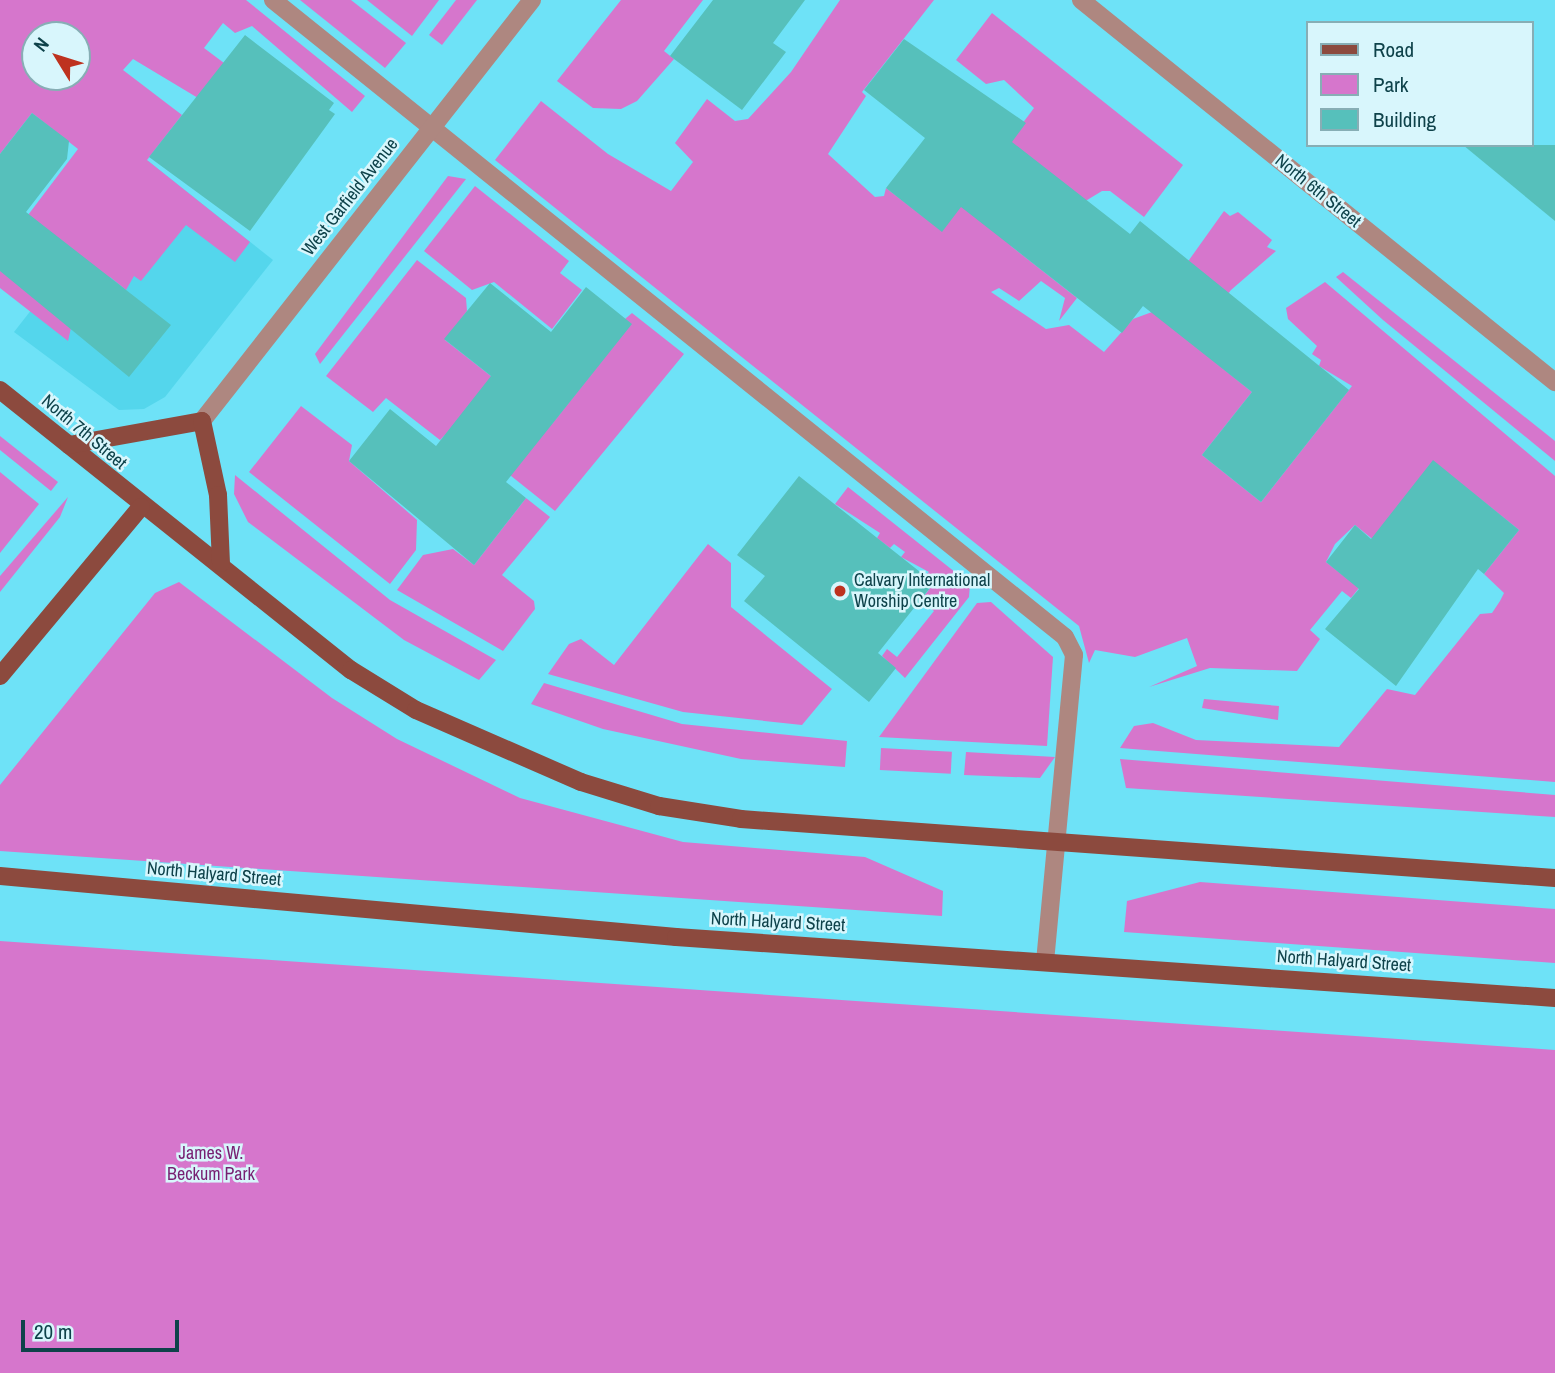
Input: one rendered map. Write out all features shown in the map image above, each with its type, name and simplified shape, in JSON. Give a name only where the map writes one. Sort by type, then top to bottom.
[{"type":"main road","name":"North 7th Street","points":[[0,390],[141,507]]},
{"type":"main road","points":[[69,445],[202,421],[218,495],[220,563]]},
{"type":"main road","points":[[0,676],[141,507],[220,563],[362,677],[416,710],[581,782],[659,806],[741,820],[1555,878]]},
{"type":"main road","name":"North Halyard Street","points":[[0,876],[676,937],[1045,959],[1555,998]]},
{"type":"street","points":[[273,0],[1065,637],[1074,655],[1045,959]]},
{"type":"street","name":"West Garfield Avenue","points":[[202,421],[532,0]]},
{"type":"street","name":"North 6th Street","points":[[1081,0],[1555,382]]},
{"type":"shaded area","points":[[148,161],[273,260],[165,397],[144,409],[119,410],[14,332]]},
{"type":"green space","points":[[0,0],[246,0],[365,96],[352,112],[252,26],[235,33],[223,23],[204,48],[224,63],[198,98],[133,59],[123,70],[182,115],[147,160],[250,242],[235,262],[186,225],[141,281],[134,276],[126,290],[110,277],[71,328],[68,341],[0,288],[0,252],[78,149],[32,113],[0,154]]},
{"type":"green space","points":[[300,0],[351,0],[406,43],[385,68]]},
{"type":"green space","points":[[367,0],[439,0],[412,36]]},
{"type":"green space","points":[[456,0],[477,0],[442,45],[429,35]]},
{"type":"green space","points":[[621,0],[703,0],[664,51],[674,59],[637,101],[621,109],[593,108],[557,81]]},
{"type":"green space","points":[[840,0],[934,0],[862,92],[866,96],[828,154],[875,197],[884,196],[886,188],[942,231],[1034,108],[1004,80],[986,84],[956,60],[992,13],[1183,165],[1144,217],[1110,191],[1102,191],[1011,246],[1077,298],[1059,321],[1065,298],[1041,281],[1019,301],[999,288],[991,292],[1046,329],[1069,325],[1104,352],[1133,319],[1152,312],[1224,211],[1230,216],[1238,212],[1272,240],[1267,247],[1276,251],[1231,290],[1190,342],[1252,392],[1202,455],[1261,502],[1352,386],[1319,366],[1321,360],[1312,354],[1317,346],[1288,319],[1286,308],[1325,282],[1555,476],[1555,782],[1120,748],[1134,726],[1153,723],[1196,740],[1339,747],[1387,689],[1415,695],[1480,614],[1492,613],[1500,601],[1504,593],[1484,574],[1519,530],[1433,461],[1386,550],[1355,525],[1335,544],[1326,562],[1359,588],[1351,598],[1342,591],[1310,630],[1320,639],[1297,671],[1210,668],[1149,687],[1197,666],[1187,638],[1135,657],[1095,650],[1089,663],[1079,626],[495,160],[541,101],[608,154],[671,191],[693,162],[675,143],[707,99],[735,121],[748,119],[791,72]]},
{"type":"green space","points":[[448,176],[466,179],[320,364],[315,354]]},
{"type":"green space","points":[[475,186],[569,261],[560,273],[582,290],[552,329],[494,282],[472,290],[424,251]]},
{"type":"green space","points":[[417,260],[466,298],[467,311],[445,340],[552,424],[631,324],[625,319],[632,313],[684,354],[555,511],[480,451],[445,435],[440,440],[386,398],[373,412],[326,376]]},
{"type":"green space","points":[[1343,272],[1555,441],[1555,461],[1383,320],[1336,277]]},
{"type":"green space","points":[[301,406],[352,445],[349,461],[417,520],[416,550],[390,584],[249,472]]},
{"type":"green space","points":[[0,436],[58,482],[51,491],[0,450]]},
{"type":"green space","points":[[0,472],[39,504],[0,553]]},
{"type":"green space","points":[[235,475],[390,600],[496,660],[479,680],[404,640],[248,522],[234,494]]},
{"type":"green space","points":[[848,487],[970,584],[969,597],[905,678],[882,656],[887,649],[897,657],[934,611],[921,600],[934,583],[925,576],[929,572],[901,557],[905,552],[894,544],[890,548],[877,538],[880,533],[835,504]]},
{"type":"green space","points":[[68,497],[60,517],[0,592],[0,576]]},
{"type":"green space","points":[[526,498],[550,517],[502,575],[534,601],[535,609],[503,651],[397,590],[423,555],[453,549],[474,565]]},
{"type":"green space","points":[[708,544],[731,563],[731,607],[832,689],[802,725],[683,712],[548,674],[569,644],[581,639],[614,665]]},
{"type":"green space","points":[[179,582],[332,698],[397,739],[520,798],[683,842],[865,857],[943,891],[942,916],[0,851],[0,785],[155,593]]},
{"type":"green space","points":[[991,602],[1053,657],[1047,746],[879,737],[977,603]]},
{"type":"green space","points":[[544,683],[682,724],[847,741],[845,767],[741,759],[603,729],[531,704]]},
{"type":"green space","points":[[1204,699],[1279,706],[1278,720],[1202,708]]},
{"type":"green space","points":[[881,748],[952,752],[951,774],[880,770]]},
{"type":"green space","points":[[966,752],[1055,757],[1040,778],[964,775]]},
{"type":"green space","points":[[1120,759],[1555,795],[1555,817],[1126,788]]},
{"type":"green space","points":[[1200,882],[1555,909],[1555,963],[1124,932],[1127,901]]},
{"type":"green space","name":"James W. Beckum Park","points":[[0,941],[1555,1050],[1555,1373],[0,1373]]},
{"type":"building","points":[[713,0],[805,0],[773,43],[786,52],[742,110],[670,56]]},
{"type":"building","points":[[245,35],[334,103],[329,110],[335,114],[250,231],[149,157]]},
{"type":"building","points":[[904,39],[1026,123],[1012,142],[1130,234],[1140,221],[1349,390],[1261,502],[1202,455],[1252,392],[1143,306],[1122,333],[961,207],[942,232],[886,188],[925,138],[864,90]]},
{"type":"building","points":[[32,113],[69,141],[67,159],[26,212],[171,325],[129,377],[0,271],[0,154]]},
{"type":"building","points":[[1555,145],[1555,221],[1465,147]]},
{"type":"building","points":[[490,283],[551,332],[586,287],[632,324],[506,482],[526,498],[474,565],[349,461],[390,409],[436,446],[491,376],[444,339]]},
{"type":"building","points":[[1433,460],[1519,530],[1484,574],[1478,569],[1396,686],[1325,629],[1359,589],[1326,562],[1355,525],[1371,539]]},
{"type":"building","name":"Calvary International Worship Centre","points":[[799,476],[934,583],[878,653],[896,668],[869,702],[744,601],[765,576],[737,555]]},
{"type":"place","name":"Calvary International Worship Centre","points":[[840,591]]}]
